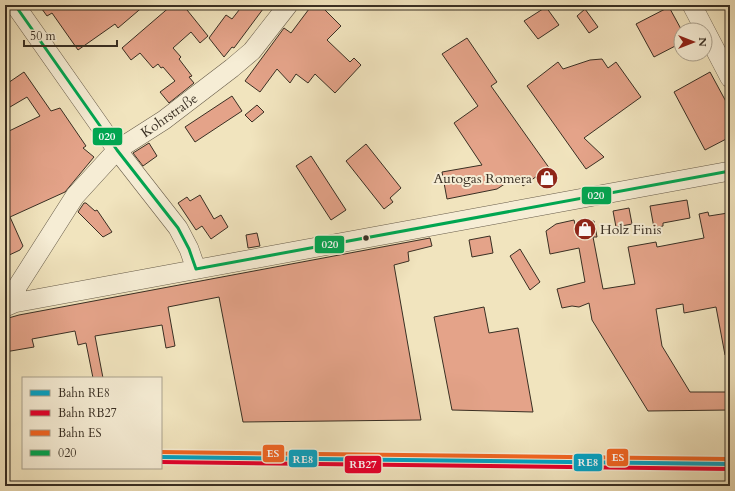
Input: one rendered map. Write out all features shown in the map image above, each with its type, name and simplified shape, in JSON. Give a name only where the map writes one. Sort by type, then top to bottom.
[{"type":"street","points":[[15,5],[117,150],[178,228],[189,249],[196,269]]},
{"type":"street","name":"Kohrstraße","points":[[9,305],[17,287],[75,196],[117,150],[164,120],[232,68],[252,51],[288,5]]},
{"type":"street","points":[[692,5],[701,22]]},
{"type":"street","points":[[713,45],[730,78]]},
{"type":"street","points":[[9,305],[196,269],[730,171]]},
{"type":"building","points":[[39,5],[145,5],[118,28],[115,24],[78,50],[52,13],[47,16]]},
{"type":"building","points":[[172,5],[183,5],[208,36],[200,43],[191,32],[173,48],[181,57],[179,59],[192,76],[189,77],[194,83],[169,103],[160,92],[175,81],[163,67],[161,68],[158,64],[153,68],[140,53],[131,60],[122,48]]},
{"type":"building","points":[[243,5],[266,5],[234,48],[232,47],[224,57],[209,38],[226,15],[232,19]]},
{"type":"building","points":[[312,5],[329,5],[325,10],[341,26],[327,40],[350,62],[354,58],[361,65],[335,93],[315,74],[308,83],[296,74],[290,83],[277,69],[260,92],[245,81],[284,28],[291,33]]},
{"type":"building","points":[[546,7],[559,25],[538,39],[524,21]]},
{"type":"building","points":[[669,7],[677,22],[673,22],[673,47],[654,57],[636,24]]},
{"type":"building","points":[[585,9],[598,27],[589,33],[577,16]]},
{"type":"building","points":[[467,38],[497,82],[491,86],[557,179],[545,187],[537,176],[523,186],[517,176],[497,189],[447,199],[442,172],[482,165],[454,123],[478,106],[442,54]]},
{"type":"building","points":[[602,59],[608,68],[616,62],[641,97],[584,138],[604,157],[586,169],[527,86],[558,62],[563,69],[590,60]]},
{"type":"building","points":[[24,72],[51,111],[60,108],[86,146],[83,148],[94,157],[65,192],[10,217],[23,246],[20,250],[5,257],[5,133],[40,116],[27,97],[10,107],[5,100],[5,85]]},
{"type":"building","points":[[710,72],[730,109],[730,137],[705,150],[674,92]]},
{"type":"building","points":[[232,96],[242,111],[195,142],[185,127]]},
{"type":"building","points":[[257,105],[264,112],[252,122],[245,115]]},
{"type":"building","points":[[149,143],[157,156],[143,166],[133,153]]},
{"type":"building","points":[[366,144],[401,188],[390,198],[393,202],[384,209],[346,161]]},
{"type":"building","points":[[311,156],[346,210],[331,220],[296,166]]},
{"type":"building","points":[[200,195],[214,219],[221,215],[228,227],[211,239],[202,226],[196,230],[178,203],[187,197],[190,201]]},
{"type":"building","points":[[687,200],[690,218],[663,223],[663,226],[654,228],[650,206]]},
{"type":"building","points":[[84,203],[95,211],[97,210],[112,232],[103,237],[78,212]]},
{"type":"building","points":[[629,208],[632,224],[616,227],[613,211]]},
{"type":"building","points":[[708,212],[709,216],[728,213],[730,226],[730,354],[725,355],[716,307],[684,313],[683,304],[656,309],[662,346],[690,392],[730,392],[730,410],[648,411],[592,320],[589,303],[579,307],[572,306],[562,308],[557,289],[585,282],[579,248],[550,254],[546,231],[556,224],[574,220],[575,224],[594,221],[597,237],[593,237],[603,289],[635,284],[628,247],[656,242],[657,247],[704,238],[699,214]]},
{"type":"building","points":[[257,233],[260,246],[248,248],[246,235]]},
{"type":"building","points":[[490,236],[493,253],[472,257],[469,240]]},
{"type":"building","points":[[430,238],[432,246],[408,252],[409,261],[394,265],[421,420],[243,422],[219,297],[168,307],[175,346],[166,348],[162,325],[95,336],[103,377],[93,377],[86,343],[78,345],[75,331],[32,339],[34,347],[5,352],[5,319],[19,315]]},
{"type":"building","points":[[520,249],[540,282],[530,290],[510,256]]},
{"type":"building","points":[[484,307],[489,333],[518,328],[533,412],[452,410],[434,317]]},
{"type":"rail line","name":"ES","points":[[162,452],[730,459]]},
{"type":"rail line","name":"RE8","points":[[162,457],[730,464]]},
{"type":"rail line","name":"RB27","points":[[162,462],[730,469]]},
{"type":"transit line","name":"020","points":[[15,5],[117,150],[178,228],[189,249],[196,269]]},
{"type":"transit line","name":"020","points":[[196,269],[730,171]]},
{"type":"place","name":"Autogas Romera","points":[[547,178]]},
{"type":"place","name":"Holz Finis","points":[[585,229]]}]
